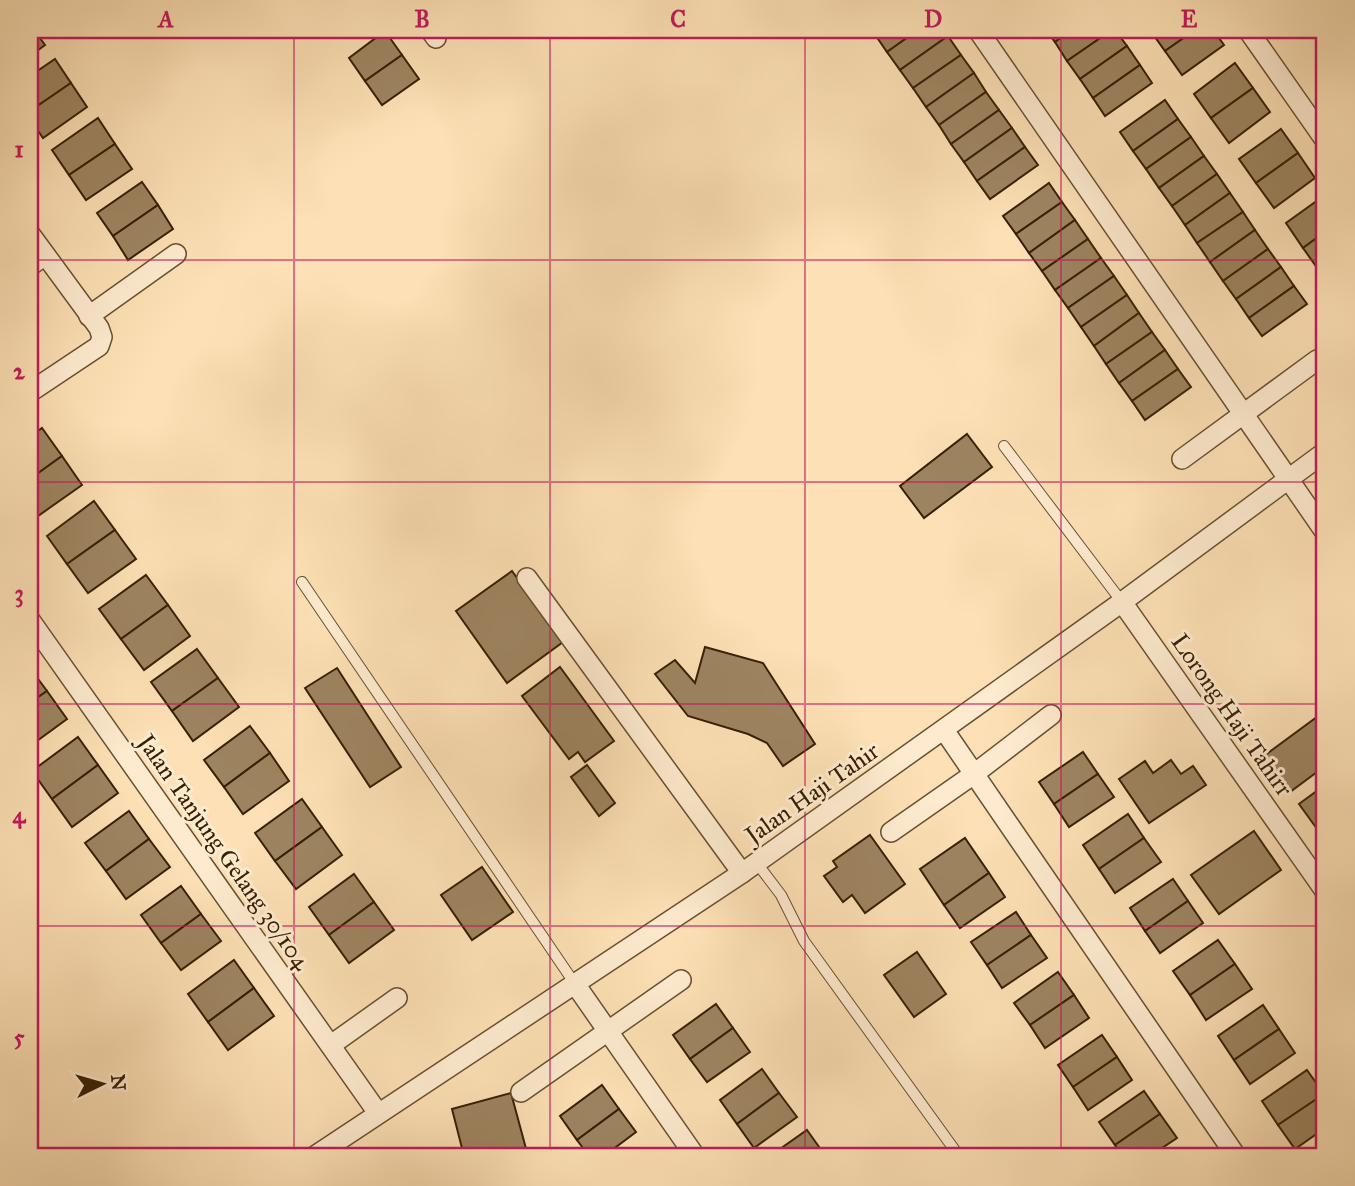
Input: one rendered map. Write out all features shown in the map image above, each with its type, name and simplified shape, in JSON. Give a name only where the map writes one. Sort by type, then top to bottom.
[{"type":"street","points":[[978,30],[1325,532]]},
{"type":"street","points":[[1248,30],[1325,141]]},
{"type":"street","points":[[30,234],[37,261],[89,316],[102,337],[99,346],[30,392]]},
{"type":"street","points":[[89,316],[176,254]]},
{"type":"street","points":[[1182,459],[1317,360]]},
{"type":"street","name":"Jalan Haji Tahir","points":[[316,1156],[749,868],[1122,602],[1325,452]]},
{"type":"street","points":[[527,579],[749,868]]},
{"type":"street","name":"Lorong Haji Tahirr","points":[[1122,602],[1325,891]]},
{"type":"street","name":"Jalan Tanjung Gelang 30/104","points":[[30,620],[378,1113]]},
{"type":"street","points":[[891,832],[974,774],[1051,715]]},
{"type":"street","points":[[944,730],[1236,1156]]},
{"type":"street","points":[[522,1092],[681,980]]},
{"type":"street","points":[[575,984],[695,1156]]},
{"type":"street","points":[[331,1045],[397,998]]},
{"type":"lane","points":[[1004,446],[1122,602]]},
{"type":"lane","points":[[302,582],[575,984]]},
{"type":"lane","points":[[749,868],[781,895],[804,941],[959,1156]]},
{"type":"building","points":[[30,30],[34,30],[45,45],[30,56]]},
{"type":"building","points":[[879,30],[918,30],[887,52],[874,33]]},
{"type":"building","points":[[918,30],[943,30],[948,36],[900,70],[887,52]]},
{"type":"building","points":[[1046,30],[1072,30],[1055,42]]},
{"type":"building","points":[[1072,30],[1112,30],[1067,61],[1055,42]]},
{"type":"building","points":[[1115,30],[1127,46],[1080,79],[1067,61]]},
{"type":"building","points":[[1150,30],[1195,30],[1165,51]]},
{"type":"building","points":[[1195,30],[1213,30],[1224,45],[1182,75],[1165,51]]},
{"type":"building","points":[[385,31],[402,55],[365,81],[349,58]]},
{"type":"building","points":[[948,36],[961,55],[913,88],[900,70]]},
{"type":"building","points":[[1127,46],[1140,65],[1093,98],[1080,79]]},
{"type":"building","points":[[402,55],[419,79],[382,105],[365,81]]},
{"type":"building","points":[[961,55],[974,73],[926,107],[913,88]]},
{"type":"building","points":[[55,59],[71,83],[30,111],[30,76]]},
{"type":"building","points":[[1235,63],[1253,88],[1211,118],[1194,94]]},
{"type":"building","points":[[1140,65],[1152,83],[1105,116],[1093,98]]},
{"type":"building","points":[[974,73],[986,92],[939,125],[926,107]]},
{"type":"building","points":[[71,83],[87,107],[43,138],[30,119],[30,111]]},
{"type":"building","points":[[1253,88],[1270,112],[1229,143],[1211,118]]},
{"type":"building","points":[[986,92],[999,110],[951,144],[939,125]]},
{"type":"building","points":[[1165,100],[1178,119],[1133,151],[1120,132]]},
{"type":"building","points":[[999,110],[1012,128],[964,162],[951,144]]},
{"type":"building","points":[[98,118],[115,144],[69,175],[52,150]]},
{"type":"building","points":[[1178,119],[1191,137],[1146,169],[1133,151]]},
{"type":"building","points":[[1012,128],[1025,147],[977,181],[964,162]]},
{"type":"building","points":[[1281,129],[1298,153],[1256,183],[1239,159]]},
{"type":"building","points":[[1191,137],[1204,156],[1159,188],[1146,169]]},
{"type":"building","points":[[115,144],[132,169],[86,200],[69,175]]},
{"type":"building","points":[[1025,147],[1038,165],[990,199],[977,181]]},
{"type":"building","points":[[1298,153],[1315,178],[1274,208],[1256,183]]},
{"type":"building","points":[[1204,156],[1217,174],[1172,206],[1159,188]]},
{"type":"building","points":[[1217,174],[1230,193],[1185,225],[1172,206]]},
{"type":"building","points":[[142,182],[158,205],[113,236],[97,213]]},
{"type":"building","points":[[1049,183],[1062,202],[1016,234],[1003,216]]},
{"type":"building","points":[[1230,193],[1243,212],[1197,243],[1185,225]]},
{"type":"building","points":[[1325,195],[1325,232],[1303,248],[1286,223]]},
{"type":"building","points":[[1062,202],[1075,220],[1029,253],[1016,234]]},
{"type":"building","points":[[158,205],[173,229],[128,260],[113,236]]},
{"type":"building","points":[[1243,212],[1255,230],[1210,262],[1197,243]]},
{"type":"building","points":[[1075,220],[1088,239],[1042,271],[1029,253]]},
{"type":"building","points":[[1255,230],[1268,249],[1223,281],[1210,262]]},
{"type":"building","points":[[1325,232],[1325,269],[1320,272],[1303,248]]},
{"type":"building","points":[[1088,239],[1101,258],[1055,290],[1042,271]]},
{"type":"building","points":[[1268,249],[1281,267],[1236,299],[1223,281]]},
{"type":"building","points":[[1101,258],[1114,276],[1068,308],[1055,290]]},
{"type":"building","points":[[1281,267],[1294,286],[1249,318],[1236,299]]},
{"type":"building","points":[[1114,276],[1127,295],[1081,327],[1068,308]]},
{"type":"building","points":[[1294,286],[1307,304],[1262,336],[1249,318]]},
{"type":"building","points":[[1127,295],[1139,313],[1094,346],[1081,327]]},
{"type":"building","points":[[1139,313],[1152,332],[1106,364],[1094,346]]},
{"type":"building","points":[[1152,332],[1165,350],[1119,383],[1106,364]]},
{"type":"building","points":[[1165,350],[1178,369],[1132,401],[1119,383]]},
{"type":"building","points":[[1178,369],[1191,387],[1145,420],[1132,401]]},
{"type":"building","points":[[42,428],[62,456],[30,479],[30,437]]},
{"type":"building","points":[[967,434],[992,467],[924,518],[900,486]]},
{"type":"building","points":[[62,456],[82,485],[38,516],[30,505],[30,479]]},
{"type":"building","points":[[94,501],[115,530],[67,564],[47,536]]},
{"type":"building","points":[[115,530],[136,559],[88,593],[67,564]]},
{"type":"building","points":[[512,571],[563,642],[507,683],[456,611]]},
{"type":"building","points":[[146,575],[168,605],[121,639],[99,609]]},
{"type":"building","points":[[168,605],[190,636],[144,670],[121,639]]},
{"type":"building","points":[[705,647],[763,663],[815,744],[783,766],[767,743],[748,734],[688,716],[655,674],[675,660],[695,683]]},
{"type":"building","points":[[197,649],[218,678],[172,711],[151,682]]},
{"type":"building","points":[[560,667],[614,741],[585,762],[578,752],[569,759],[522,696]]},
{"type":"building","points":[[30,668],[47,691],[30,703]]},
{"type":"building","points":[[337,668],[401,767],[370,787],[305,688]]},
{"type":"building","points":[[218,678],[239,707],[193,741],[172,711]]},
{"type":"building","points":[[47,691],[67,719],[30,746],[30,703]]},
{"type":"building","points":[[1325,711],[1325,766],[1290,792],[1264,756]]},
{"type":"building","points":[[250,726],[270,753],[224,787],[204,760]]},
{"type":"building","points":[[78,737],[98,765],[52,799],[32,771]]},
{"type":"building","points":[[1083,752],[1098,774],[1054,804],[1039,782]]},
{"type":"building","points":[[270,753],[289,781],[243,814],[224,787]]},
{"type":"building","points":[[1171,760],[1181,774],[1193,766],[1206,785],[1149,823],[1119,779],[1145,761],[1153,773]]},
{"type":"building","points":[[98,765],[118,793],[72,827],[52,799]]},
{"type":"building","points":[[587,765],[615,803],[599,816],[571,777]]},
{"type":"building","points":[[1098,774],[1114,797],[1069,827],[1054,804]]},
{"type":"building","points":[[1325,785],[1325,840],[1299,804]]},
{"type":"building","points":[[302,799],[322,827],[275,861],[255,833]]},
{"type":"building","points":[[129,811],[149,839],[106,871],[85,843]]},
{"type":"building","points":[[1128,814],[1144,838],[1099,869],[1083,845]]},
{"type":"building","points":[[322,827],[342,855],[296,889],[275,861]]},
{"type":"building","points":[[1254,831],[1281,870],[1219,914],[1191,875]]},
{"type":"building","points":[[870,835],[905,884],[865,913],[852,895],[843,902],[824,876],[837,867],[833,861]]},
{"type":"building","points":[[965,838],[989,873],[944,905],[920,869]]},
{"type":"building","points":[[1144,838],[1161,862],[1115,893],[1099,869]]},
{"type":"building","points":[[149,839],[170,867],[126,899],[106,871]]},
{"type":"building","points":[[482,867],[513,912],[472,940],[441,895]]},
{"type":"building","points":[[989,873],[1005,897],[960,928],[944,905]]},
{"type":"building","points":[[354,874],[374,902],[329,935],[309,907]]},
{"type":"building","points":[[1173,879],[1188,901],[1145,931],[1130,908]]},
{"type":"building","points":[[181,886],[201,914],[161,943],[141,915]]},
{"type":"building","points":[[1188,901],[1203,923],[1160,953],[1145,931]]},
{"type":"building","points":[[374,902],[394,930],[349,963],[329,935]]},
{"type":"building","points":[[1016,912],[1031,935],[987,965],[971,942]]},
{"type":"building","points":[[201,914],[221,941],[181,970],[161,943]]},
{"type":"building","points":[[1031,935],[1047,958],[1002,988],[987,965]]},
{"type":"building","points":[[1218,940],[1235,964],[1190,995],[1173,971]]},
{"type":"building","points":[[917,952],[946,994],[914,1017],[884,975]]},
{"type":"building","points":[[234,960],[254,988],[208,1022],[188,994]]},
{"type":"building","points":[[1235,964],[1252,989],[1206,1020],[1190,995]]},
{"type":"building","points":[[1058,972],[1074,995],[1030,1025],[1014,1003]]},
{"type":"building","points":[[254,988],[274,1016],[228,1050],[208,1022]]},
{"type":"building","points":[[1074,995],[1089,1018],[1045,1048],[1030,1025]]},
{"type":"building","points":[[716,1004],[733,1028],[690,1059],[673,1035]]},
{"type":"building","points":[[1263,1005],[1279,1029],[1234,1060],[1218,1036]]},
{"type":"building","points":[[733,1028],[750,1052],[707,1082],[690,1059]]},
{"type":"building","points":[[1279,1029],[1295,1053],[1250,1084],[1234,1060]]},
{"type":"building","points":[[1102,1035],[1117,1057],[1073,1087],[1058,1065]]},
{"type":"building","points":[[1117,1057],[1132,1080],[1088,1110],[1073,1087]]},
{"type":"building","points":[[762,1069],[779,1093],[737,1124],[720,1100]]},
{"type":"building","points":[[1307,1070],[1324,1094],[1278,1125],[1262,1101]]},
{"type":"building","points":[[602,1085],[619,1109],[577,1140],[560,1116]]},
{"type":"building","points":[[1144,1091],[1160,1114],[1115,1145],[1099,1122]]},
{"type":"building","points":[[511,1093],[528,1156],[464,1156],[452,1109]]},
{"type":"building","points":[[779,1093],[797,1117],[754,1148],[737,1124]]},
{"type":"building","points":[[1324,1094],[1325,1128],[1295,1149],[1278,1125]]},
{"type":"building","points":[[619,1109],[636,1132],[604,1156],[589,1156],[577,1140]]},
{"type":"building","points":[[1160,1114],[1177,1138],[1150,1156],[1122,1156],[1115,1145]]},
{"type":"building","points":[[807,1130],[824,1154],[770,1156]]}]
